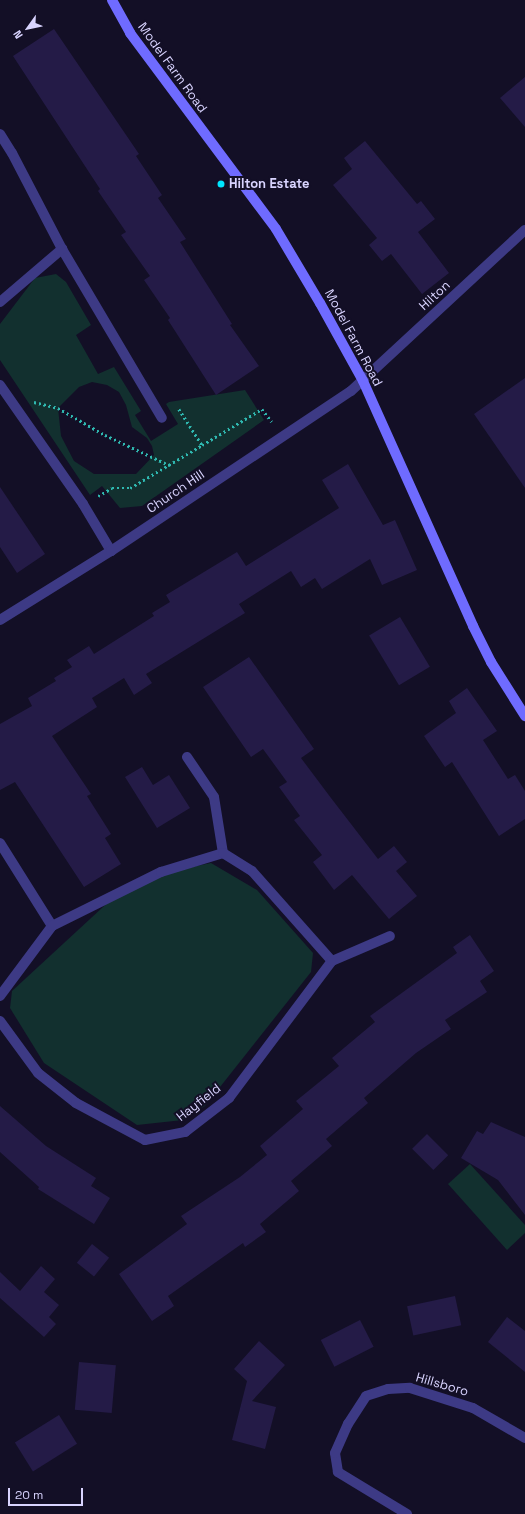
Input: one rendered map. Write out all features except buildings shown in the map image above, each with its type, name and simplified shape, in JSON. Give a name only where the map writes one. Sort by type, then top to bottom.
[{"type":"main road","name":"Model Farm Road","points":[[112,0],[130,33],[276,230],[363,381],[473,626],[491,662],[525,716]]},
{"type":"street","points":[[0,134],[12,152],[62,249],[162,418]]},
{"type":"street","name":"Hilton","points":[[363,381],[525,230]]},
{"type":"street","points":[[0,302],[62,249]]},
{"type":"street","name":"Church Hill","points":[[0,620],[111,551],[284,436],[363,381]]},
{"type":"street","points":[[0,385],[83,504],[111,551]]},
{"type":"street","points":[[187,757],[214,797],[223,852],[252,871],[332,961]]},
{"type":"street","points":[[0,843],[52,926]]},
{"type":"street","points":[[0,996],[52,926],[161,872],[223,852]]},
{"type":"street","name":"Hayfield","points":[[0,1021],[38,1073],[76,1103],[145,1140],[185,1132],[229,1098],[332,961],[390,936]]},
{"type":"street","name":"Hillsboro","points":[[408,1514],[338,1472],[335,1452],[348,1424],[366,1396],[388,1389],[410,1388],[473,1408],[525,1438]]},
{"type":"path","points":[[16,409],[34,402],[58,408],[105,435],[169,465]]},
{"type":"path","points":[[176,405],[202,445]]},
{"type":"path","points":[[83,504],[112,488],[130,488],[262,409],[284,436]]},
{"type":"green space","points":[[56,274],[66,282],[91,325],[76,335],[98,374],[114,367],[141,411],[135,415],[151,441],[178,424],[166,404],[169,402],[245,390],[264,420],[142,506],[120,508],[102,486],[90,495],[0,360],[0,324],[35,278]],"holes":[[[92,382],[107,385],[119,392],[126,405],[132,427],[147,438],[152,446],[154,455],[136,474],[94,474],[74,461],[61,436],[58,408],[79,387]]]},
{"type":"green space","points":[[211,863],[257,890],[313,953],[311,972],[205,1106],[183,1120],[137,1125],[44,1063],[10,1008],[12,991],[116,895],[163,873]]},
{"type":"green space","points":[[470,1164],[525,1225],[525,1233],[507,1250],[448,1184]]},
{"type":"place","name":"Hilton Estate","points":[[221,184]]}]
